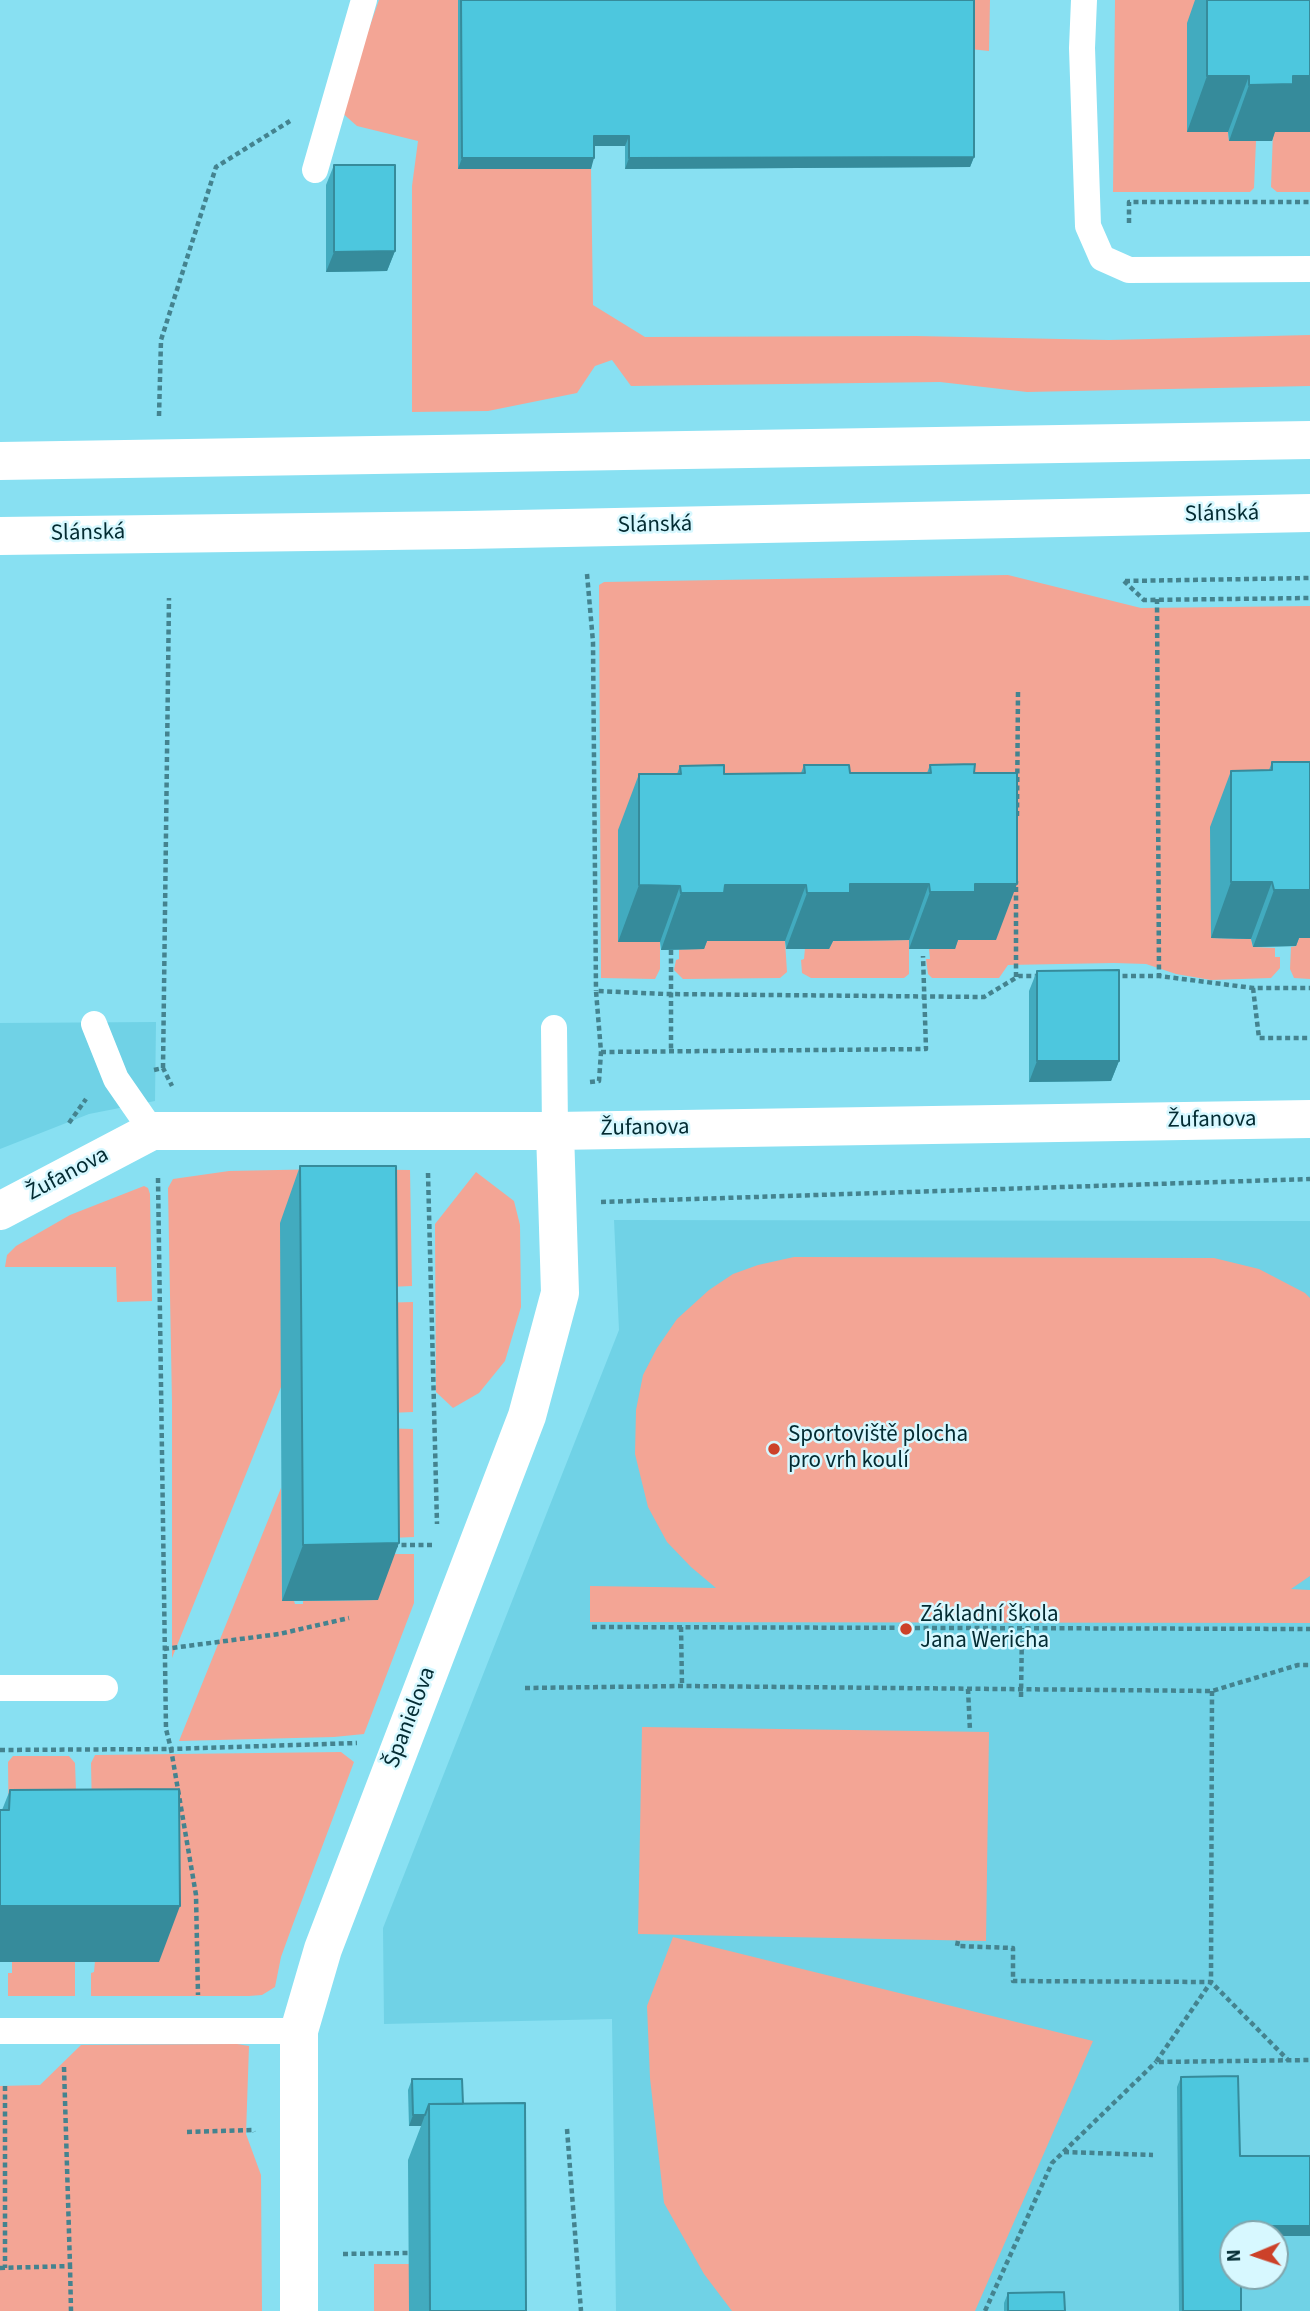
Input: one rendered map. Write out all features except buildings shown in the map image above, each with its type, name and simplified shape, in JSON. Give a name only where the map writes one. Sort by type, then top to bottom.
[{"type":"main road","points":[[0,461],[1310,440]]},
{"type":"main road","name":"Slánská","points":[[0,536],[466,530],[1310,513]]},
{"type":"main road","name":"Žufanova","points":[[0,1210],[152,1131],[555,1131],[1310,1119]]},
{"type":"main road","name":"Španielova","points":[[299,2311],[299,2031],[323,1948],[527,1416],[560,1293],[555,1131]]},
{"type":"lane","points":[[315,170],[364,0]]},
{"type":"lane","points":[[1084,0],[1082,48],[1088,226],[1102,258],[1129,270],[1310,269]]},
{"type":"lane","points":[[94,1024],[116,1079],[152,1131]]},
{"type":"lane","points":[[554,1028],[555,1131]]},
{"type":"lane","points":[[0,1688],[105,1688]]},
{"type":"lane","points":[[0,2031],[299,2031]]},
{"type":"path","points":[[158,428],[161,340],[216,167],[339,92]]},
{"type":"path","points":[[1129,270],[1129,202],[1310,202]]},
{"type":"path","points":[[554,1088],[599,1081],[601,1052],[596,991],[593,642],[587,574]]},
{"type":"path","points":[[1310,578],[1124,581],[1144,600],[1310,598]]},
{"type":"path","points":[[163,1068],[169,598]]},
{"type":"path","points":[[1157,599],[1159,975]]},
{"type":"path","points":[[1017,828],[1018,692]]},
{"type":"path","points":[[1016,869],[1016,978]]},
{"type":"path","points":[[671,950],[671,1051]]},
{"type":"path","points":[[601,1052],[926,1049],[923,956]]},
{"type":"path","points":[[1108,976],[1159,975],[1253,988],[1310,988]]},
{"type":"path","points":[[596,991],[984,997],[1018,976],[1044,976]]},
{"type":"path","points":[[1253,988],[1259,1038],[1310,1038]]},
{"type":"path","points":[[428,1162],[437,1531]]},
{"type":"path","points":[[149,1174],[158,1172],[166,1729],[196,1895],[198,2004]]},
{"type":"path","points":[[601,1202],[1310,1179]]},
{"type":"path","points":[[390,1545],[437,1545],[433,1558]]},
{"type":"path","points":[[164,1649],[279,1634],[349,1618]]},
{"type":"path","points":[[592,1626],[1310,1629]]},
{"type":"path","points":[[681,1627],[682,1686]]},
{"type":"path","points":[[1021,1697],[1022,1628]]},
{"type":"path","points":[[525,1688],[682,1686],[1212,1691],[1297,1665],[1310,1665]]},
{"type":"path","points":[[968,1689],[970,1731]]},
{"type":"path","points":[[985,2311],[1052,2163],[1156,2062],[1211,1982],[1212,1691]]},
{"type":"path","points":[[0,1749],[171,1749],[368,1742]]},
{"type":"path","points":[[958,1941],[957,1946],[1013,1948],[1013,1981],[1211,1982],[1289,2060]]},
{"type":"path","points":[[1156,2062],[1310,2060]]},
{"type":"path","points":[[64,2062],[71,2311]]},
{"type":"path","points":[[5,2086],[2,2268],[70,2266]]},
{"type":"path","points":[[567,2129],[581,2311]]},
{"type":"path","points":[[1063,2152],[1153,2155]]},
{"type":"path","points":[[299,2255],[409,2253]]},
{"type":"shaded area","points":[[379,0],[458,0],[458,169],[591,169],[593,305],[645,337],[916,336],[1109,340],[1310,335],[1310,386],[1027,392],[940,382],[631,386],[612,360],[595,366],[577,393],[488,411],[412,412],[412,186],[418,141],[357,126],[340,111]]},
{"type":"shaded area","points":[[970,0],[990,0],[989,51],[970,49]]},
{"type":"shaded area","points":[[1115,0],[1255,0],[1228,132],[1229,141],[1256,141],[1254,188],[1250,192],[1113,192]]},
{"type":"shaded area","points":[[1273,132],[1310,132],[1310,192],[1277,192],[1271,187]]},
{"type":"shaded area","points":[[1008,575],[1141,608],[1310,606],[1310,827],[1211,938],[1251,939],[1253,947],[1275,948],[1275,957],[1280,957],[1280,968],[1271,978],[1211,980],[1176,974],[1146,964],[1114,963],[1008,965],[999,978],[932,978],[928,974],[926,959],[930,959],[929,949],[954,949],[618,831],[618,941],[660,942],[660,969],[655,979],[601,978],[599,585],[604,582]]},
{"type":"shaded area","points":[[1297,938],[1310,938],[1310,979],[1294,978],[1290,969],[1291,947],[1296,946]]},
{"type":"shaded area","points":[[909,940],[909,974],[904,978],[811,978],[802,973],[801,960],[804,959],[805,948],[829,941]]},
{"type":"shaded area","points":[[704,941],[785,941],[787,972],[780,978],[683,979],[674,970],[676,960],[679,959],[679,949]]},
{"type":"shaded area","points":[[156,1022],[155,1101],[89,1114],[0,1149],[0,1023]]},
{"type":"shaded area","points":[[410,1170],[412,1286],[388,1287],[281,1387],[172,1658],[172,1402],[168,1188],[173,1179],[229,1171]]},
{"type":"shaded area","points":[[476,1172],[514,1201],[520,1225],[521,1307],[505,1361],[479,1393],[453,1408],[436,1392],[435,1224]]},
{"type":"shaded area","points":[[144,1186],[150,1194],[152,1301],[117,1302],[116,1267],[5,1267],[7,1255],[16,1246],[70,1215]]},
{"type":"shaded area","name":"Základní škola Jana Wericha","points":[[614,1220],[1310,1221],[1310,2311],[616,2311],[612,2019],[384,2024],[383,1928],[619,1330]]},
{"type":"shaded area","points":[[794,1257],[1214,1258],[1259,1269],[1305,1293],[1310,1298],[1310,1576],[1291,1589],[1310,1590],[1310,1623],[590,1622],[590,1586],[716,1588],[667,1542],[648,1507],[635,1454],[636,1410],[643,1375],[677,1319],[709,1290],[733,1274]]},
{"type":"shaded area","points":[[413,1302],[413,1412],[389,1413],[376,1303]]},
{"type":"shaded area","points":[[377,1428],[413,1429],[414,1537],[390,1538]]},
{"type":"shaded area","points":[[281,1488],[282,1601],[303,1604],[303,1601],[378,1600],[378,1554],[414,1554],[414,1603],[364,1734],[179,1741]]},
{"type":"shaded area","points":[[642,1727],[989,1732],[986,1941],[638,1934]]},
{"type":"shaded area","points":[[341,1752],[354,1762],[281,1957],[275,1987],[262,1995],[249,1996],[91,1996],[91,1973],[94,1972],[95,1961],[91,1763],[95,1755]]},
{"type":"shaded area","points":[[13,1756],[69,1756],[75,1763],[78,1845],[9,1845],[8,1762]]},
{"type":"shaded area","points":[[673,1937],[1093,2041],[975,2311],[732,2311],[704,2274],[664,2203],[650,2078],[647,2006]]},
{"type":"shaded area","points":[[12,1962],[75,1962],[75,1996],[8,1996],[8,1973],[12,1973]]},
{"type":"shaded area","points":[[81,2045],[249,2046],[246,2134],[261,2175],[262,2311],[0,2311],[0,2086],[40,2085]]},
{"type":"shaded area","points":[[374,2264],[409,2264],[409,2311],[374,2311]]},
{"type":"place","name":"Sportoviště plocha pro vrh koulí","points":[[774,1449]]},
{"type":"place","name":"Základní škola Jana Wericha","points":[[906,1629]]}]
